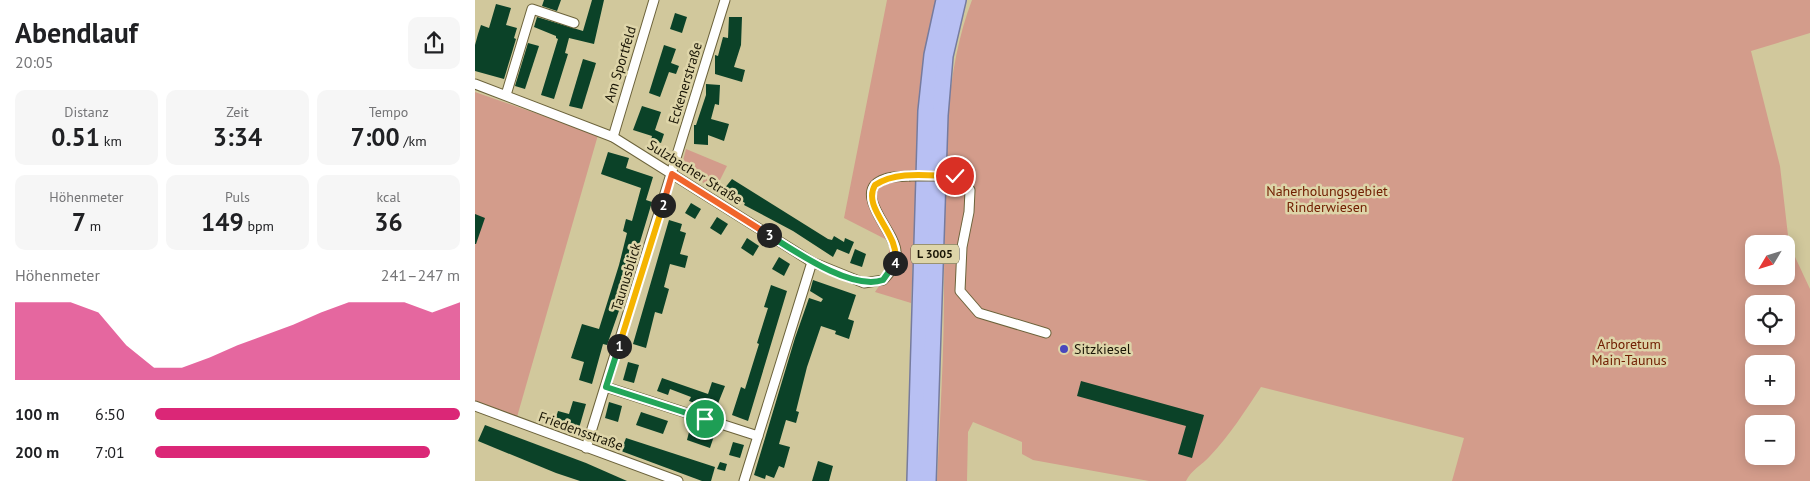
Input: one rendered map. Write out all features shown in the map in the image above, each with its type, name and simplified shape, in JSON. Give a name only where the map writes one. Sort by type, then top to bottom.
[{"type":"highway","name":"L 3005","points":[[915,481],[926,111],[932,55],[944,0]]},
{"type":"highway","name":"L 3005","points":[[928,481],[940,106],[945,56],[958,0]]},
{"type":"street","name":"Am Sportfeld","points":[[613,137],[653,0]]},
{"type":"street","name":"Eckenerstraße","points":[[672,174],[725,0]]},
{"type":"street","points":[[505,95],[532,9],[574,23]]},
{"type":"street","name":"Sulzbacher Straße","points":[[475,84],[613,137],[812,262],[864,283],[883,280],[894,266],[897,251],[873,204],[871,191],[875,185],[885,178],[955,176],[965,183],[970,190],[960,291],[972,308],[982,315],[1046,333]]},
{"type":"street","name":"Taunusblick","points":[[586,448],[672,174]]},
{"type":"street","points":[[744,481],[812,262]]},
{"type":"street","points":[[606,387],[758,436]]},
{"type":"street","name":"Friedensstraße","points":[[475,406],[678,481]]},
{"type":"green space","points":[[887,0],[937,0],[926,48],[925,80],[919,130],[911,303],[875,292],[883,280],[891,242],[844,218]]},
{"type":"green space","points":[[972,0],[1810,0],[1810,33],[1751,51],[1780,166],[1788,235],[1745,235],[1745,285],[1795,285],[1795,257],[1810,289],[1810,481],[1452,481],[1464,438],[1261,387],[1224,440],[1186,481],[1149,481],[1033,460],[1022,454],[1022,442],[973,422],[968,432],[967,481],[937,481],[942,386],[946,144],[954,69],[961,33]]},
{"type":"green space","points":[[475,92],[598,135],[517,417],[475,401]]},
{"type":"green space","points":[[686,149],[727,166],[715,190],[681,169]]},
{"type":"building","points":[[544,0],[561,0],[557,11],[542,6]]},
{"type":"building","points":[[592,0],[604,0],[594,44],[569,38],[565,53],[568,54],[554,99],[541,95],[558,39],[556,36],[534,27],[537,17],[583,31]]},
{"type":"building","points":[[496,4],[511,8],[506,25],[517,28],[514,38],[516,39],[504,79],[475,71],[475,45],[478,34],[481,25],[489,28]]},
{"type":"building","points":[[675,13],[687,17],[682,33],[670,29]]},
{"type":"building","points":[[729,17],[742,17],[741,45],[734,67],[745,70],[742,82],[715,74],[715,55],[718,56],[723,37],[728,38]]},
{"type":"building","points":[[528,43],[539,46],[525,89],[515,86]]},
{"type":"building","points":[[664,45],[676,49],[671,63],[679,66],[676,74],[669,72],[660,97],[649,93]]},
{"type":"building","points":[[583,59],[596,63],[582,109],[569,106]]},
{"type":"building","points":[[706,84],[720,85],[719,105],[715,104],[711,119],[729,124],[724,141],[708,135],[708,145],[694,144],[694,125],[696,125],[706,95]]},
{"type":"building","points":[[642,106],[661,112],[655,130],[664,134],[661,143],[651,140],[652,136],[633,130]]},
{"type":"building","points":[[608,152],[629,158],[626,168],[653,177],[646,200],[652,202],[622,302],[607,345],[603,344],[592,384],[579,380],[584,362],[571,358],[582,324],[599,329],[627,233],[623,231],[626,219],[632,221],[641,188],[601,174]]},
{"type":"building","points":[[732,179],[828,239],[832,240],[834,236],[844,242],[845,238],[854,242],[849,254],[837,249],[833,257],[793,231],[744,205],[745,203],[724,189]]},
{"type":"building","points":[[691,203],[701,209],[695,219],[685,213]]},
{"type":"building","points":[[475,214],[485,218],[476,244],[475,244]]},
{"type":"building","points":[[717,217],[728,224],[721,235],[710,228]]},
{"type":"building","points":[[669,220],[682,224],[680,231],[686,233],[680,254],[688,256],[685,268],[670,264],[664,287],[669,289],[662,314],[655,312],[646,348],[633,344]]},
{"type":"building","points":[[747,238],[759,246],[753,256],[741,248]]},
{"type":"building","points":[[855,249],[866,254],[862,267],[850,263]]},
{"type":"building","points":[[779,257],[790,264],[784,276],[772,269]]},
{"type":"building","points":[[813,280],[856,295],[848,319],[854,321],[849,339],[835,334],[836,331],[821,326],[807,367],[796,411],[799,412],[796,423],[786,420],[779,444],[790,447],[784,468],[779,466],[774,478],[766,475],[765,479],[754,475],[795,338],[809,298],[821,302],[823,299],[810,291]]},
{"type":"building","points":[[771,285],[787,291],[748,421],[732,415],[741,387],[745,389],[759,344],[757,343],[768,308],[764,307]]},
{"type":"building","points":[[628,362],[639,365],[634,383],[623,380]]},
{"type":"building","points":[[662,378],[708,394],[712,382],[725,386],[717,406],[702,401],[700,405],[689,401],[691,397],[670,389],[668,395],[657,391]]},
{"type":"building","points":[[1081,381],[1204,415],[1192,458],[1178,454],[1186,426],[1077,396]]},
{"type":"building","points":[[573,401],[586,404],[577,435],[553,427],[558,411],[569,414]]},
{"type":"building","points":[[609,402],[622,406],[618,422],[605,418]]},
{"type":"building","points":[[641,412],[668,421],[663,434],[636,425]]},
{"type":"building","points":[[485,425],[586,463],[627,481],[580,481],[556,473],[478,441]]},
{"type":"building","points":[[690,428],[714,436],[710,448],[687,440]]},
{"type":"building","points":[[626,438],[715,467],[711,481],[702,481],[621,451]]},
{"type":"building","points":[[733,442],[744,445],[740,458],[729,455]]},
{"type":"building","points":[[818,461],[833,466],[829,481],[812,481]]},
{"type":"building","points":[[720,462],[727,464],[725,471],[717,469]]},
{"type":"place","name":"Sitzkiesel","points":[[1064,349]]},
{"type":"route","points":[[705,419],[606,387],[672,174],[812,262],[864,283],[883,280],[894,266],[897,251],[890,233],[878,215],[871,198],[871,191],[875,185],[885,178],[955,176]]},
{"type":"park label","name":"Naherholungsgebiet Rinderwiesen","points":[[1327,200]]},
{"type":"park label","name":"Arboretum Main-Taunus","points":[[1629,352]]}]
